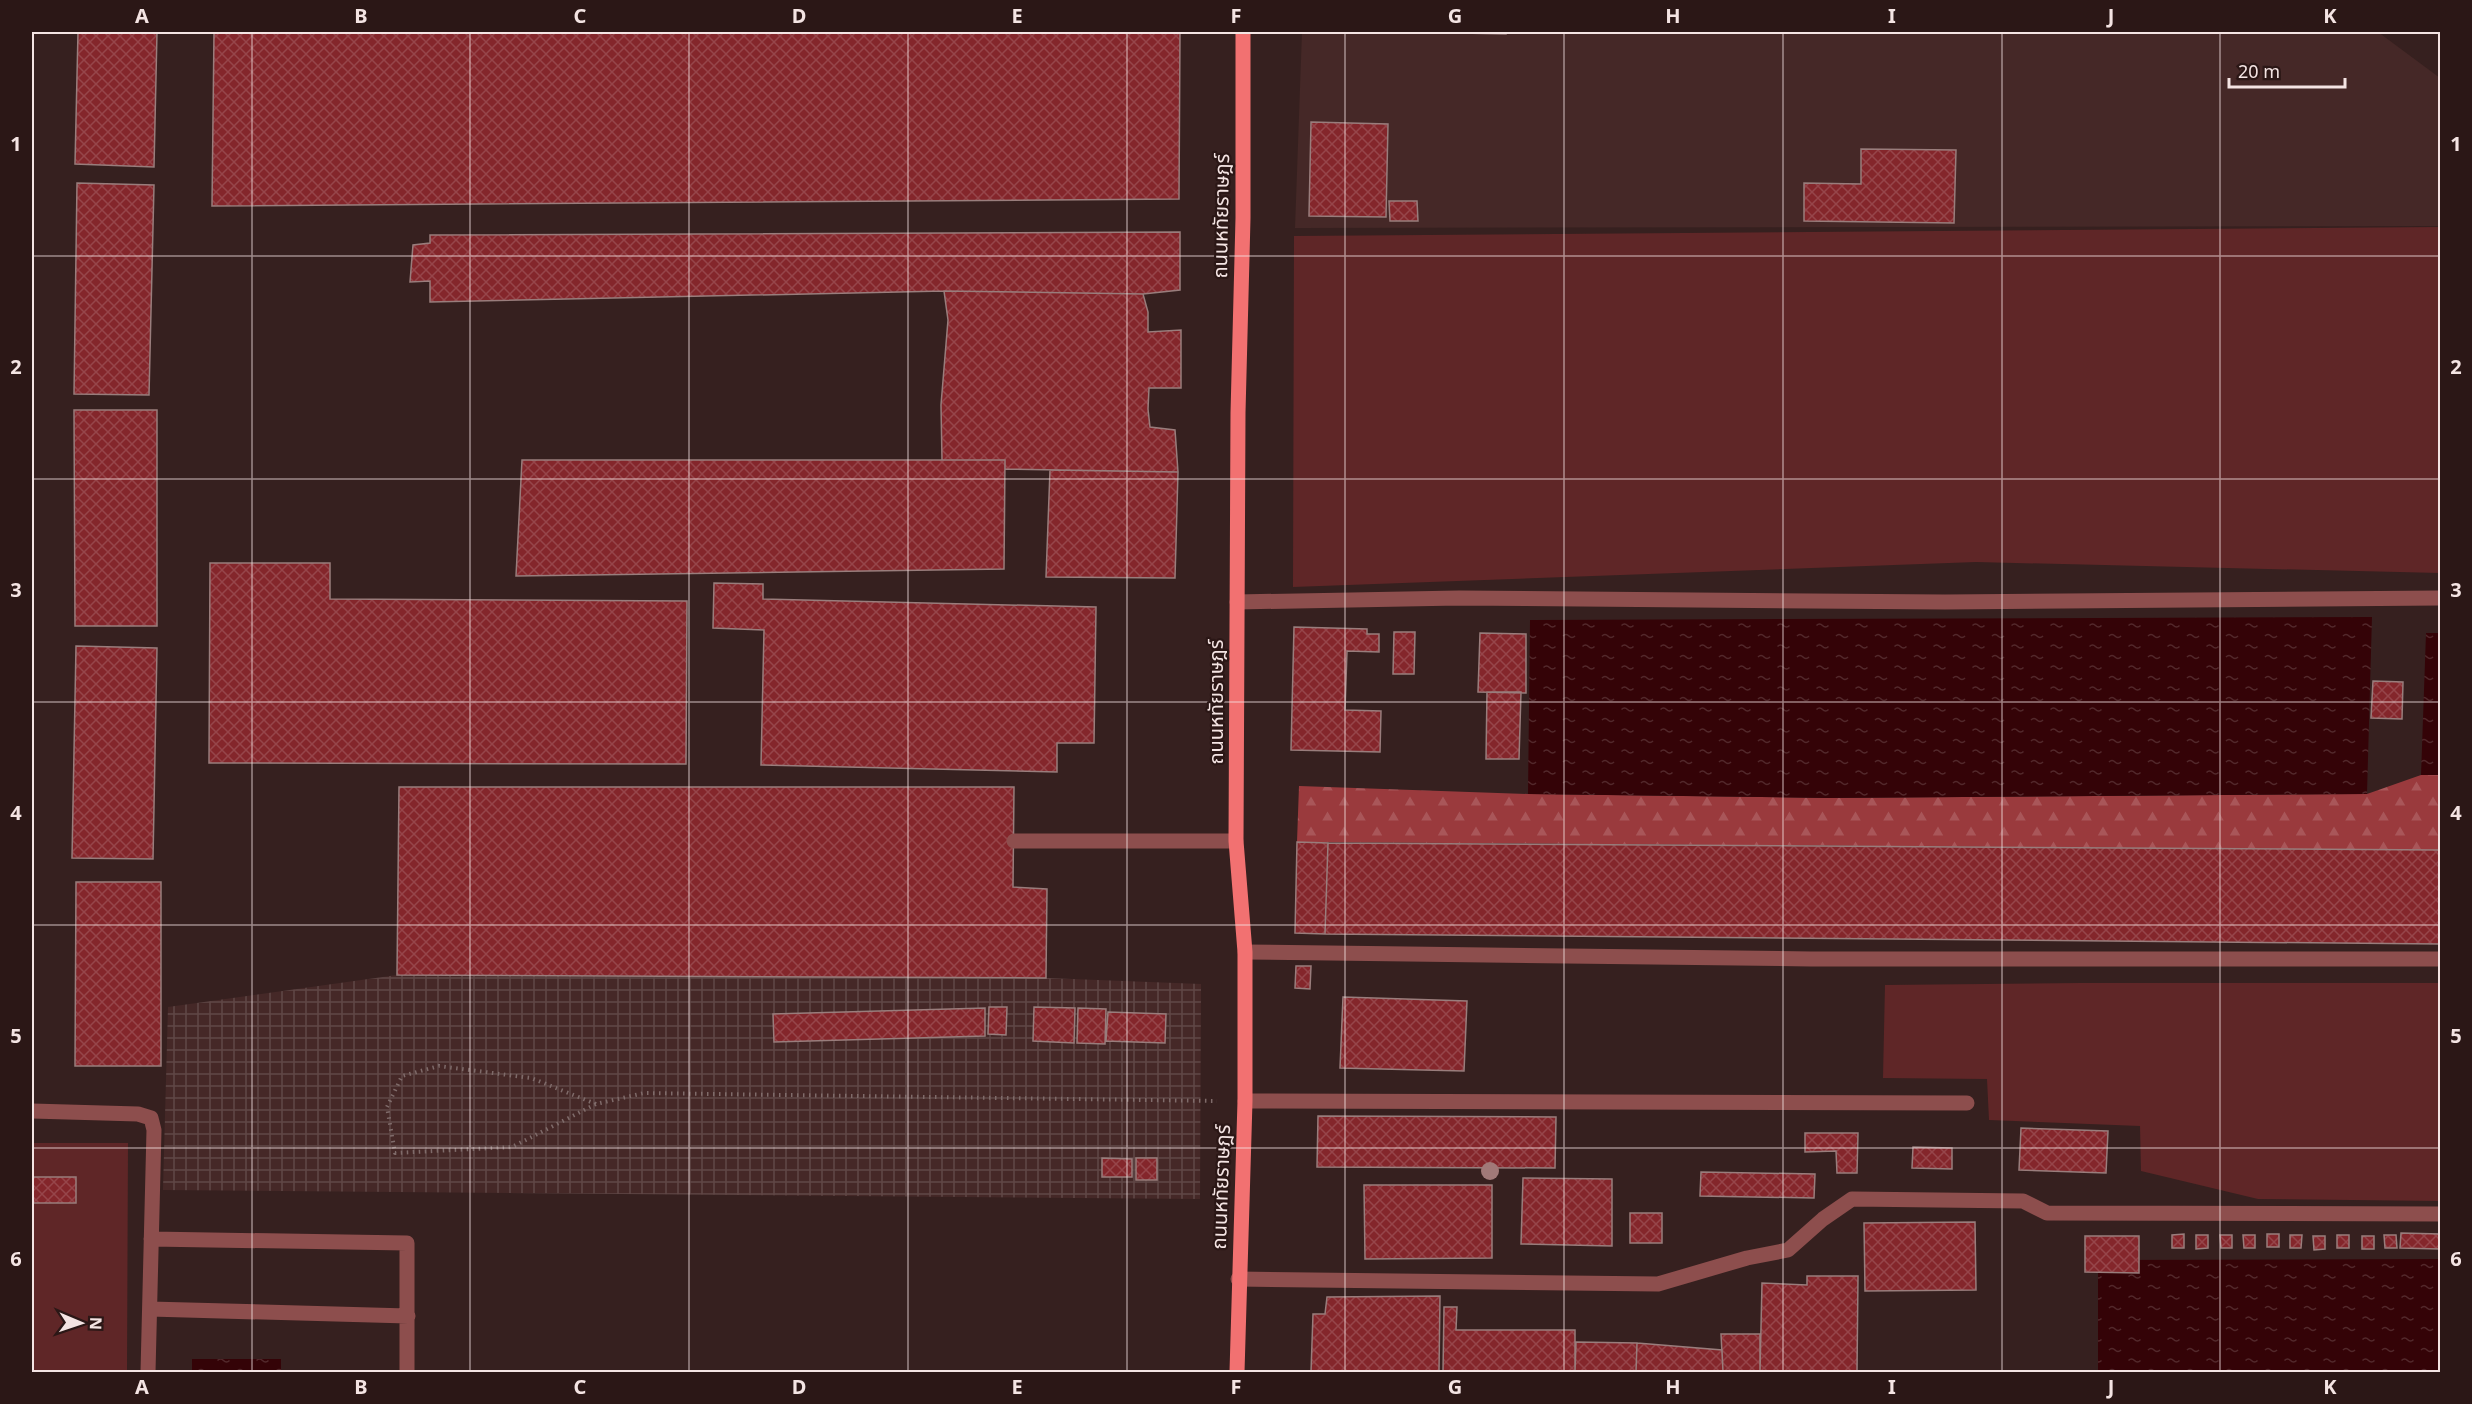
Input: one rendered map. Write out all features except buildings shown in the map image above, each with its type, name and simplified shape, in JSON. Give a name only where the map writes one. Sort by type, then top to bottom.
[{"type":"main road","name":"ถนนหทัยราษฎร์","points":[[1237,1372],[1245,1101],[1245,952],[1236,841],[1244,32]]},
{"type":"street","points":[[1237,602],[1459,598],[1957,602],[2440,598]]},
{"type":"street","points":[[1014,841],[1236,841]]},
{"type":"street","points":[[1245,952],[1811,958],[2440,959]]},
{"type":"street","points":[[1245,1101],[1967,1103]]},
{"type":"street","points":[[32,1112],[138,1114],[150,1118],[154,1130],[148,1372]]},
{"type":"street","points":[[1238,1279],[1658,1284],[1747,1258],[1788,1250],[1823,1219],[1852,1199],[2023,1201],[2047,1213],[2440,1214]]},
{"type":"street","points":[[151,1239],[407,1243],[407,1372]]},
{"type":"street","points":[[150,1309],[408,1316]]},
{"type":"path","points":[[596,1104],[531,1078],[439,1066],[402,1076],[387,1107],[395,1153],[512,1147],[596,1104],[644,1094],[1245,1101]]},
{"type":"shaded area","points":[[1302,32],[2378,32],[2440,78],[2440,226],[1295,228]]},
{"type":"shaded area","points":[[2440,227],[2440,573],[1976,562],[1293,587],[1294,236]]},
{"type":"shaded area","points":[[397,975],[1046,978],[1201,984],[1200,1199],[163,1190],[168,1007]]},
{"type":"shaded area","points":[[2440,983],[2440,1201],[2258,1199],[2141,1171],[2140,1126],[1989,1120],[1987,1079],[1883,1078],[1885,985]]},
{"type":"shaded area","points":[[32,1143],[128,1143],[127,1372],[32,1372]]},
{"type":"green space","points":[[2421,775],[2440,775],[2440,850],[1297,842],[1299,786],[1528,794],[1827,798],[2367,794]]},
{"type":"water","points":[[2372,617],[2367,794],[1827,798],[1528,794],[1530,620]]},
{"type":"water","points":[[2426,633],[2440,633],[2440,775],[2421,775]]},
{"type":"water","points":[[2440,1259],[2440,1372],[2098,1372],[2098,1260]]},
{"type":"water","points":[[192,1359],[281,1359],[281,1372],[192,1372]]}]
